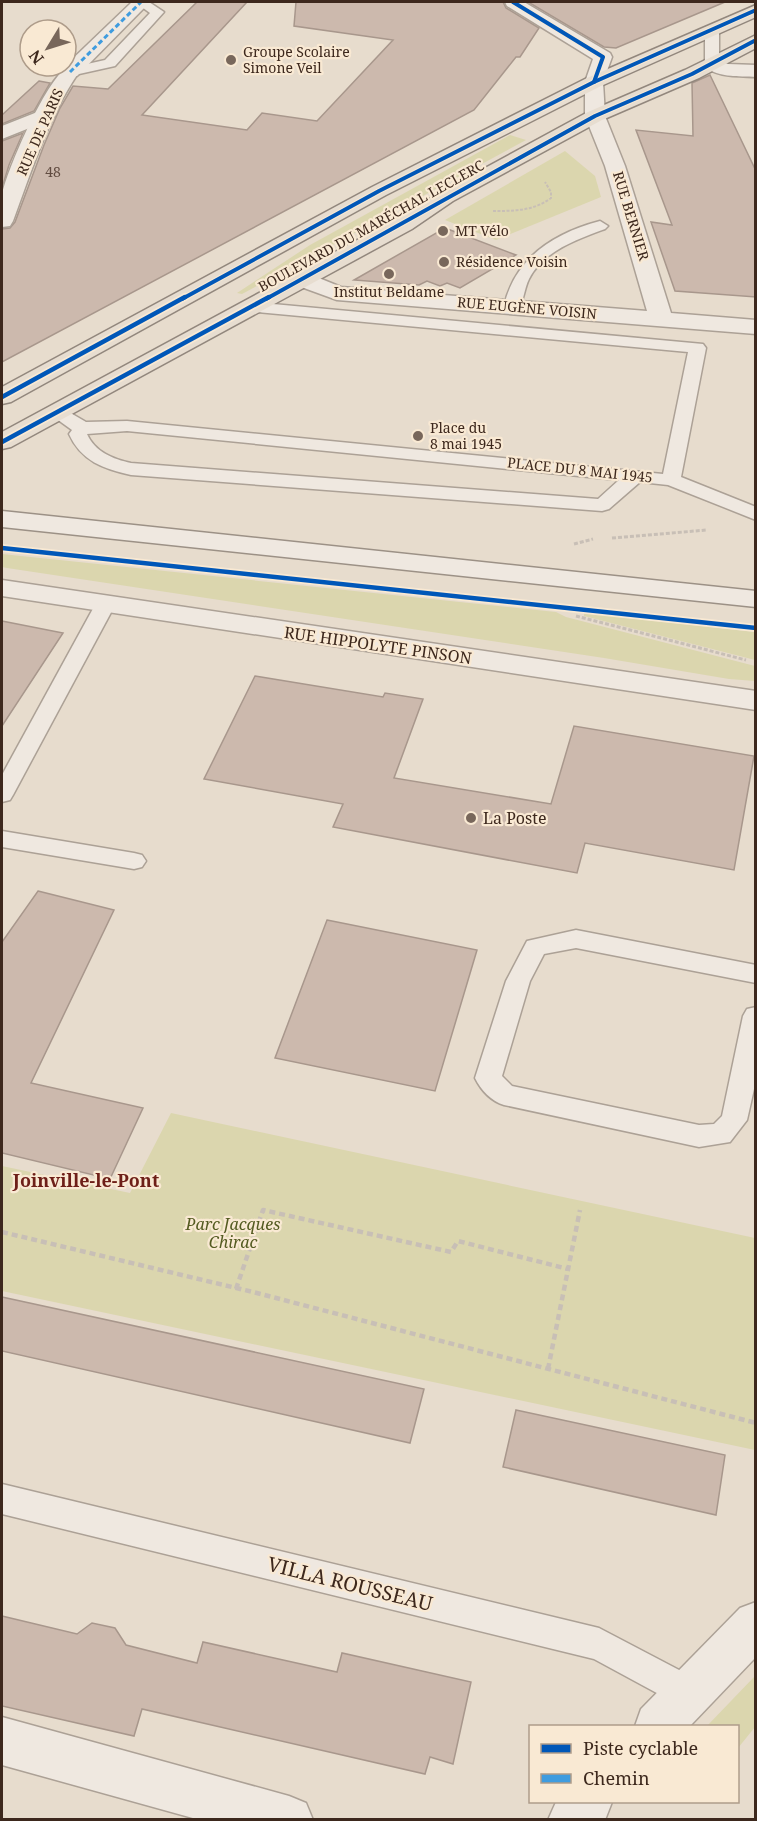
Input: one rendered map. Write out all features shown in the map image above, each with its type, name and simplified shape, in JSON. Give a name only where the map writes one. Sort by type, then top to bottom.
[{"type":"main road","name":"BOULEVARD DU MARÉCHAL LECLERC","points":[[2,397],[379,191],[594,82],[756,10]]},
{"type":"main road","name":"BOULEVARD DU MARÉCHAL LECLERC","points":[[2,442],[595,116],[712,64],[756,40]]},
{"type":"main road","points":[[2,427],[31,411],[92,368],[151,335],[195,293]]},
{"type":"street","name":"RUE DE PARIS","points":[[2,221],[45,115],[64,78],[141,2]]},
{"type":"street","points":[[513,2],[603,57],[594,82],[595,116]]},
{"type":"street","points":[[712,64],[726,69],[756,71]]},
{"type":"street","points":[[2,133],[45,115]]},
{"type":"street","name":"RUE BERNIER","points":[[595,116],[615,166],[660,319]]},
{"type":"street","name":"RUE EUGÈNE VOISIN","points":[[301,279],[337,293],[756,327]]},
{"type":"street","points":[[2,519],[756,599]]},
{"type":"street","name":"RUE HIPPOLYTE PINSON","points":[[2,588],[756,700]]},
{"type":"street","points":[[659,1725],[756,1624]]},
{"type":"street","points":[[2,1742],[289,1820]]},
{"type":"street","points":[[572,1820],[587,1803]]},
{"type":"lane","points":[[712,31],[712,64]]},
{"type":"lane","points":[[512,306],[514,290],[520,276],[537,257],[580,232],[600,226]]},
{"type":"lane","name":"PLACE DU 8 MAI 1945","points":[[82,428],[127,426],[671,480],[697,348],[251,307]]},
{"type":"lane","points":[[56,412],[82,428],[78,435],[80,442],[95,456],[113,466],[131,470],[602,505],[636,476]]},
{"type":"lane","points":[[391,489],[436,456]]},
{"type":"lane","points":[[671,480],[756,514]]},
{"type":"lane","points":[[2,795],[105,605]]},
{"type":"lane","points":[[2,839],[134,861]]},
{"type":"lane","points":[[756,974],[576,939],[536,947],[518,981],[488,1078],[504,1095],[699,1136],[721,1134],[734,1120],[756,1016]]},
{"type":"lane","name":"VILLA ROUSSEAU","points":[[2,1499],[599,1644],[690,1694]]},
{"type":"path","points":[[489,211],[521,209],[545,203],[551,198],[551,192],[542,179]]},
{"type":"path","points":[[572,546],[588,540],[708,530]]},
{"type":"path","points":[[571,613],[579,618],[756,662]]},
{"type":"path","points":[[236,1289],[263,1210],[450,1252],[458,1241],[568,1269]]},
{"type":"path","points":[[548,1369],[580,1210]]},
{"type":"path","points":[[2,1232],[236,1289],[756,1423]]},
{"type":"green space","points":[[510,135],[526,140],[242,294],[237,293],[310,245]]},
{"type":"green space","points":[[565,151],[595,176],[601,197],[496,240],[445,220]]},
{"type":"green space","points":[[2,554],[556,612],[566,617],[755,666],[755,681],[729,679],[7,568],[2,567]]},
{"type":"green space","points":[[584,613],[755,632],[755,660],[584,616]]},
{"type":"green space","name":"Parc Jacques Chirac","points":[[171,1113],[755,1238],[755,1450],[2,1291],[2,1166],[130,1193]]},
{"type":"green space","points":[[755,1676],[755,1727],[739,1747],[739,1725],[708,1725]]},
{"type":"building","points":[[197,2],[247,2],[142,115],[247,130],[262,113],[317,121],[393,40],[294,26],[296,2],[503,2],[506,8],[539,28],[520,57],[516,57],[474,110],[2,362],[2,229],[10,228],[15,222],[60,108],[73,86],[108,89]]},
{"type":"building","points":[[528,2],[725,2],[616,48],[604,47]]},
{"type":"building","points":[[710,75],[756,171],[756,297],[675,291],[651,222],[672,225],[636,130],[693,136],[692,83]]},
{"type":"building","points":[[39,81],[50,83],[34,111],[2,124],[2,115]]},
{"type":"building","points":[[23,133],[9,165],[2,188],[2,141]]},
{"type":"building","name":"Résidence Voisin","points":[[445,228],[516,255],[460,288],[447,283],[440,286],[427,281],[419,285],[354,280]]},
{"type":"building","points":[[2,621],[63,633],[2,726]]},
{"type":"building","points":[[255,676],[383,697],[385,693],[423,699],[394,778],[551,804],[574,726],[754,756],[734,870],[585,843],[577,873],[333,827],[343,804],[204,779]]},
{"type":"building","points":[[38,891],[114,910],[31,1083],[143,1108],[110,1179],[2,1153],[2,942]]},
{"type":"building","points":[[327,920],[477,950],[435,1091],[275,1058]]},
{"type":"building","points":[[2,1297],[424,1389],[410,1443],[2,1351]]},
{"type":"building","points":[[516,1410],[725,1455],[716,1515],[503,1467]]},
{"type":"building","points":[[2,1616],[77,1634],[92,1623],[115,1628],[126,1645],[197,1663],[203,1642],[337,1672],[342,1653],[471,1682],[453,1764],[430,1757],[425,1774],[142,1709],[134,1736],[2,1706]]},
{"type":"marked path","points":[[78,64],[141,2]]},
{"type":"cycle path","points":[[513,2],[603,57],[594,82]]},
{"type":"cycle path","points":[[2,397],[379,191],[594,82],[756,10]]},
{"type":"cycle path","points":[[2,442],[404,224],[446,197],[595,116],[692,74],[756,40]]},
{"type":"cycle path","points":[[2,548],[756,628]]},
{"type":"place","name":"Groupe Scolaire Simone Veil","points":[[231,60]]},
{"type":"place","name":"MT Vélo","points":[[443,231]]},
{"type":"place","name":"Résidence Voisin","points":[[444,262]]},
{"type":"place","name":"Institut Beldame","points":[[389,274]]},
{"type":"place","name":"Place du 8 mai 1945","points":[[418,436]]},
{"type":"place","name":"La Poste","points":[[471,818]]},
{"type":"district","name":"Joinville-le-Pont","points":[[86,1181]]}]
